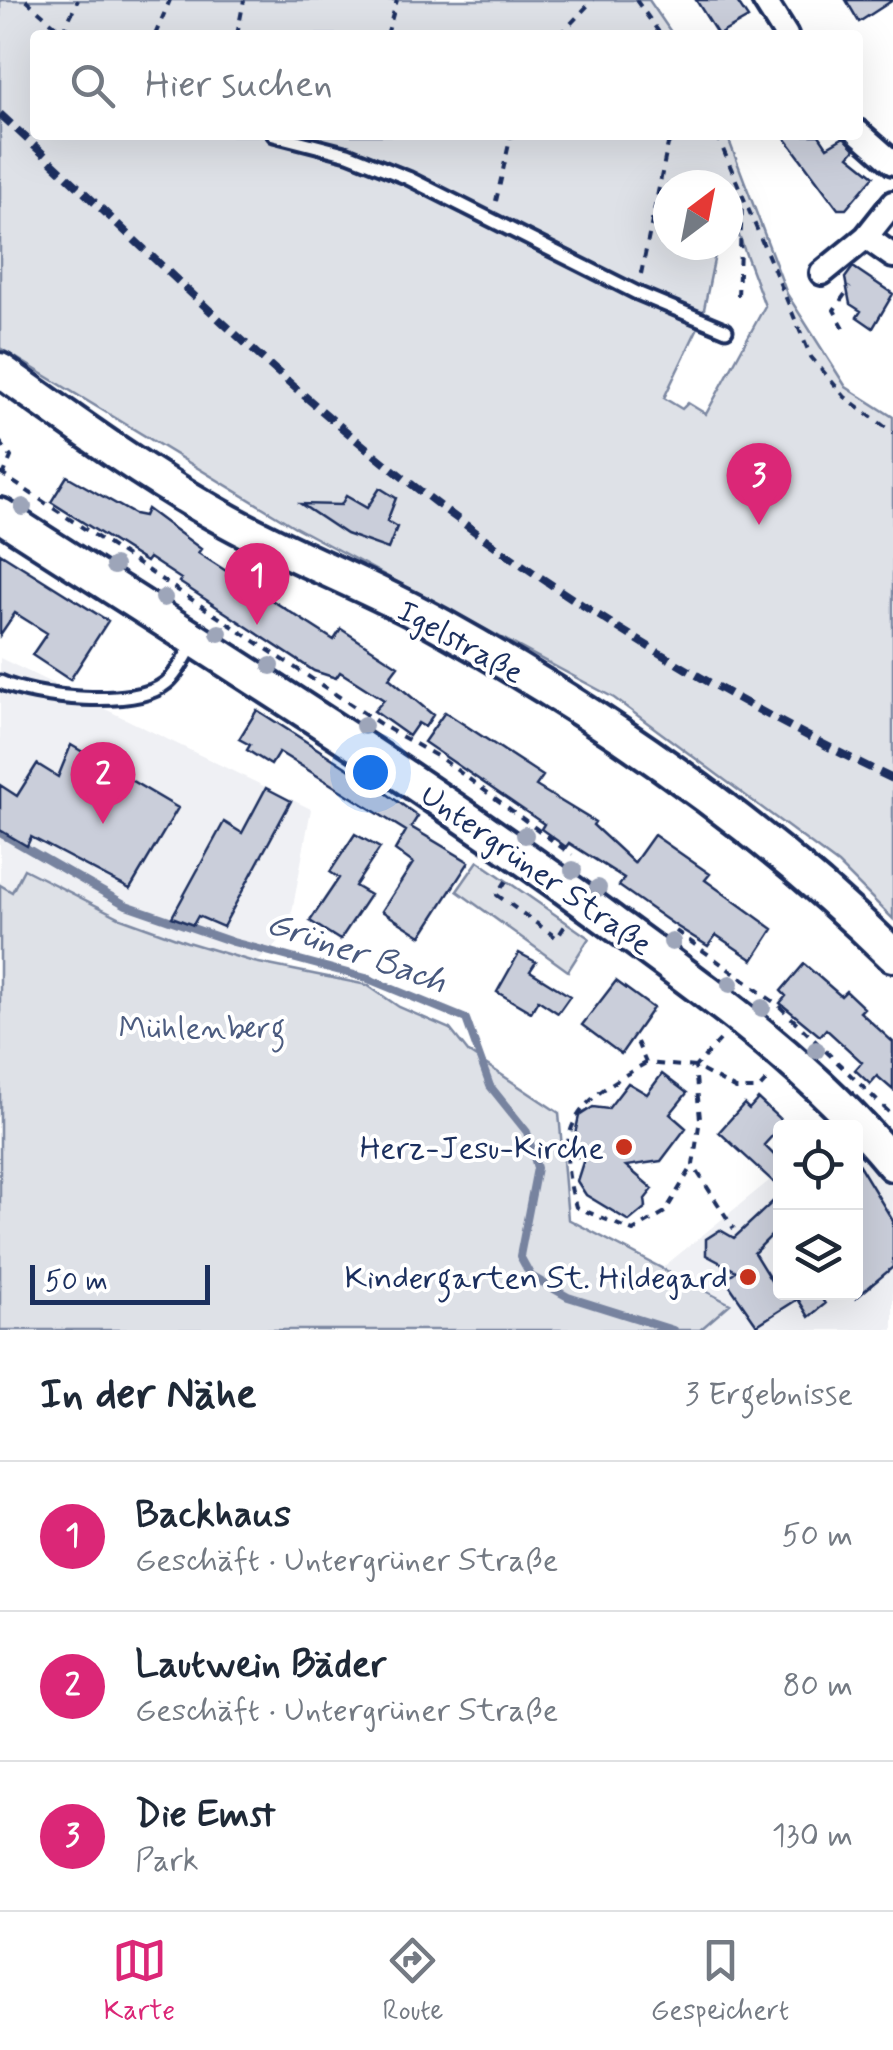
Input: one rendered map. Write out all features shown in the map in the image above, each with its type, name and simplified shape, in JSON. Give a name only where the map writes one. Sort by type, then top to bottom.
[{"type":"main road","name":"Igelstraße","points":[[0,370],[166,485],[230,522],[437,623],[612,732],[765,840],[893,955]]},
{"type":"main road","name":"Untergrüner Straße","points":[[0,515],[522,856],[789,1057],[893,1164]]},
{"type":"street","points":[[764,0],[783,30]]},
{"type":"street","points":[[863,136],[893,163]]},
{"type":"street","points":[[822,273],[866,237],[893,203]]},
{"type":"street","points":[[866,237],[893,256]]},
{"type":"lane","points":[[293,140],[348,154],[637,293],[726,330]]},
{"type":"lane","points":[[0,682],[26,694],[76,700],[140,692],[166,684],[196,642]]},
{"type":"path","points":[[26,0],[61,30]]},
{"type":"path","points":[[65,30],[78,0]]},
{"type":"path","points":[[157,30],[170,0]]},
{"type":"path","points":[[237,30],[244,0]]},
{"type":"path","points":[[388,30],[397,0]]},
{"type":"path","points":[[565,30],[592,0]]},
{"type":"path","points":[[636,0],[657,30]]},
{"type":"path","points":[[492,220],[510,140]]},
{"type":"path","points":[[637,293],[671,140]]},
{"type":"path","points":[[719,140],[731,170]]},
{"type":"path","points":[[743,200],[811,356],[845,397],[893,432]]},
{"type":"path","points":[[738,296],[739,260]]},
{"type":"path","points":[[844,328],[834,310],[850,287]]},
{"type":"path","points":[[0,442],[11,457],[0,483]]},
{"type":"path","points":[[522,856],[497,895],[557,938],[582,900]]},
{"type":"path","points":[[740,1018],[695,1068],[700,1118],[693,1165],[666,1212],[633,1230],[576,1207],[568,1179],[565,1139],[577,1111],[606,1086],[646,1063],[695,1068],[736,1088],[759,1088],[789,1057]]},
{"type":"path","points":[[637,1042],[646,1063]]},
{"type":"path","points":[[693,1165],[734,1229]]},
{"type":"shaded area","points":[[0,658],[311,809],[288,934],[256,963],[22,915],[0,901]]},
{"type":"shaded area","points":[[863,1151],[893,1183],[893,1330],[700,1330],[729,1304],[662,1268],[773,1178],[773,1300],[863,1300]]},
{"type":"green space","points":[[0,0],[649,0],[670,30],[30,30],[30,140],[729,140],[740,170],[653,170],[653,260],[714,260],[702,319],[664,398],[682,409],[688,403],[706,414],[765,306],[743,247],[743,177],[787,294],[846,387],[893,417],[893,919],[838,864],[614,698],[295,527],[0,348]]},
{"type":"green space","points":[[478,861],[589,938],[568,971],[457,891]]},
{"type":"green space","name":"Mühlenberg","points":[[24,869],[121,918],[187,942],[254,962],[367,985],[399,1007],[450,1029],[469,1053],[559,1113],[568,1219],[730,1304],[700,1330],[0,1330],[0,885],[12,892]]},
{"type":"building","points":[[696,0],[736,0],[748,18],[727,30],[715,30]]},
{"type":"building","points":[[846,0],[893,0],[859,22]]},
{"type":"building","points":[[787,140],[822,140],[827,147],[847,140],[855,149],[849,156],[874,176],[846,209],[838,209]]},
{"type":"building","points":[[853,267],[893,294],[873,328],[857,317],[861,311],[850,304],[845,278]]},
{"type":"building","points":[[67,476],[134,514],[144,516],[147,509],[201,549],[198,553],[334,640],[341,629],[398,666],[389,678],[433,715],[425,727],[418,723],[409,736],[374,711],[384,700],[340,672],[336,678],[314,671],[149,558],[146,562],[51,502]]},
{"type":"building","points":[[380,488],[396,498],[387,521],[397,527],[388,549],[346,534],[301,504],[341,505],[346,496],[367,508]]},
{"type":"building","points":[[0,553],[108,621],[70,680],[32,655],[47,633],[15,613],[0,635]]},
{"type":"building","points":[[257,710],[418,816],[411,827],[469,862],[421,936],[382,911],[413,863],[395,850],[406,831],[279,752],[271,765],[247,750],[250,745],[239,739]]},
{"type":"building","points":[[445,712],[543,776],[536,786],[595,822],[593,825],[634,863],[654,835],[710,874],[705,880],[773,929],[753,960],[716,935],[708,946],[673,924],[619,886],[624,878],[569,843],[566,847],[541,829],[544,824],[424,742]]},
{"type":"building","points":[[71,745],[178,808],[130,889],[31,837],[27,846],[0,830],[0,785],[17,796],[37,764],[58,777]]},
{"type":"building","points":[[266,788],[291,801],[223,927],[198,916],[193,925],[172,917],[224,822],[242,833]]},
{"type":"building","points":[[355,834],[380,848],[355,886],[370,895],[340,940],[310,921],[339,878],[330,872]]},
{"type":"building","points":[[519,953],[536,962],[530,971],[570,996],[558,1013],[538,1000],[531,1012],[497,992]]},
{"type":"building","points":[[804,964],[841,996],[846,991],[864,1008],[860,1012],[893,1042],[893,1090],[877,1076],[870,1084],[855,1070],[862,1062],[826,1029],[820,1036],[780,1003],[786,996],[781,991]]},
{"type":"building","points":[[616,981],[653,1008],[621,1054],[582,1025]]},
{"type":"building","name":"Herz-Jesu-Kirche","points":[[662,1074],[687,1093],[670,1114],[686,1128],[661,1161],[626,1166],[653,1189],[645,1199],[646,1207],[629,1221],[586,1195],[577,1181],[585,1156],[577,1157],[575,1134],[579,1116],[593,1107],[608,1109],[628,1083],[647,1094]]},
{"type":"building","points":[[758,1099],[781,1120],[773,1120],[773,1135],[764,1145],[773,1154],[773,1182],[719,1132],[744,1104],[749,1109]]},
{"type":"building","points":[[863,1172],[893,1221],[893,1267],[863,1292]]},
{"type":"building","name":"Kindergarten St. Hildegard","points":[[773,1202],[773,1234],[754,1253],[773,1284],[773,1300],[796,1300],[757,1325],[725,1279],[736,1271],[706,1255],[706,1239],[720,1230],[734,1238]]},
{"type":"building","name":"Kindergarten St. Hildegard","points":[[799,1300],[823,1300],[825,1304],[809,1317]]},
{"type":"waterway","name":"Grüner Bach","points":[[0,833],[126,905],[233,942],[366,978],[466,1019],[490,1086],[527,1132],[537,1168],[520,1256],[531,1276],[568,1297],[673,1330]]},
{"type":"railway","points":[[0,114],[304,395],[467,526],[644,644],[893,779]]},
{"type":"place","name":"Die Emst","points":[[759,525]]},
{"type":"place","name":"Backhaus","points":[[257,625]]},
{"type":"place","name":"Lautwein Bäder","points":[[103,824]]},
{"type":"place","name":"Herz-Jesu-Kirche","points":[[624,1147]]},
{"type":"place","name":"Kindergarten St. Hildegard","points":[[748,1277]]}]
